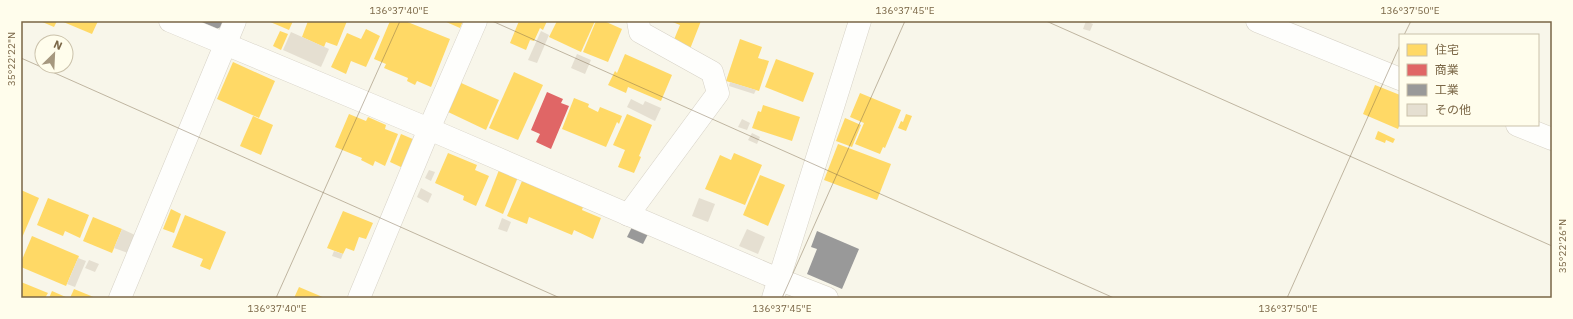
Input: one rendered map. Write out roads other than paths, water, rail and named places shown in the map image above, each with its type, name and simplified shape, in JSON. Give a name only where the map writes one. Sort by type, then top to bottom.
[{"type":"street","points":[[170,21],[429,129],[628,215],[775,288],[827,298]]},
{"type":"street","points":[[120,298],[235,21]]},
{"type":"street","points":[[359,298],[429,129],[476,21]]},
{"type":"street","points":[[628,215],[718,93],[712,72],[640,32],[638,21]]},
{"type":"street","points":[[775,288],[811,180],[860,21]]},
{"type":"street","points":[[1257,21],[1399,79]]},
{"type":"street","points":[[1519,126],[1552,139]]}]
